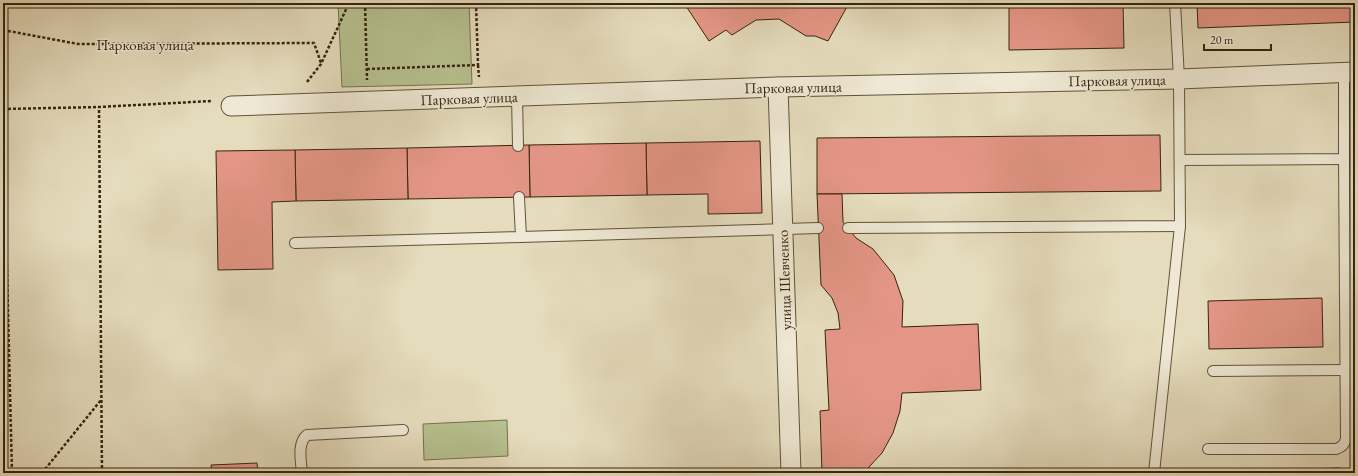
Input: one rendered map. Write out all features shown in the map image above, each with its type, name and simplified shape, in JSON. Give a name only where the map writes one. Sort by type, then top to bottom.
[{"type":"street","name":"Парковая улица","points":[[224,104],[368,102],[778,87],[1179,79],[1349,72]]},
{"type":"street","name":"улица Шевченко","points":[[778,87],[791,473]]},
{"type":"lane","points":[[1150,473],[1154,473],[1180,226],[1179,79],[1175,3]]},
{"type":"lane","points":[[1208,449],[1336,449],[1342,447],[1346,439],[1344,159],[1349,72]]},
{"type":"lane","points":[[517,96],[518,146]]},
{"type":"lane","points":[[1180,160],[1344,159]]},
{"type":"lane","points":[[519,197],[520,237]]},
{"type":"lane","points":[[848,228],[1180,226]]},
{"type":"lane","points":[[295,243],[818,228]]},
{"type":"lane","points":[[1213,371],[1346,370]]},
{"type":"lane","points":[[302,473],[301,444],[304,437],[307,435],[403,430]]},
{"type":"path","points":[[305,86],[322,64],[350,3]]},
{"type":"path","points":[[365,3],[368,102]]},
{"type":"path","points":[[367,69],[478,65],[476,3]]},
{"type":"path","name":"Парковая улица","points":[[3,30],[78,44],[314,43],[322,64]]},
{"type":"path","points":[[12,473],[3,109],[224,104]]},
{"type":"path","points":[[99,106],[102,473]]},
{"type":"path","points":[[42,473],[101,400]]},
{"type":"green space","points":[[338,3],[469,3],[472,84],[342,87]]},
{"type":"green space","points":[[507,420],[508,456],[424,460],[423,424]]},
{"type":"building","points":[[521,3],[557,3],[554,5],[538,7],[523,5]]},
{"type":"building","points":[[691,3],[849,3],[828,41],[815,36],[806,36],[779,19],[756,20],[732,35],[726,30],[709,41],[686,6]]},
{"type":"building","points":[[1009,3],[1123,3],[1124,48],[1009,50]]},
{"type":"building","points":[[1197,3],[1355,3],[1355,22],[1198,28]]},
{"type":"building","points":[[1160,135],[1161,191],[817,194],[817,138]]},
{"type":"building","points":[[760,141],[762,213],[708,214],[708,194],[647,195],[646,143]]},
{"type":"building","points":[[646,143],[647,195],[530,197],[529,145]]},
{"type":"building","points":[[529,145],[530,197],[408,199],[407,148]]},
{"type":"building","points":[[407,148],[408,199],[296,201],[295,150]]},
{"type":"building","points":[[295,150],[296,201],[272,202],[273,269],[218,270],[216,151]]},
{"type":"building","points":[[817,194],[842,194],[843,222],[856,238],[873,249],[894,275],[903,301],[902,327],[978,324],[981,390],[902,393],[900,411],[893,433],[882,453],[869,467],[869,473],[822,473],[820,411],[829,410],[825,330],[840,329],[838,313],[832,298],[821,285]]},
{"type":"building","points":[[1322,298],[1323,347],[1209,349],[1208,301]]},
{"type":"building","points":[[257,463],[258,473],[212,473],[211,465]]},
{"type":"building","points":[[1340,468],[1340,473],[1202,473],[1202,472]]}]
